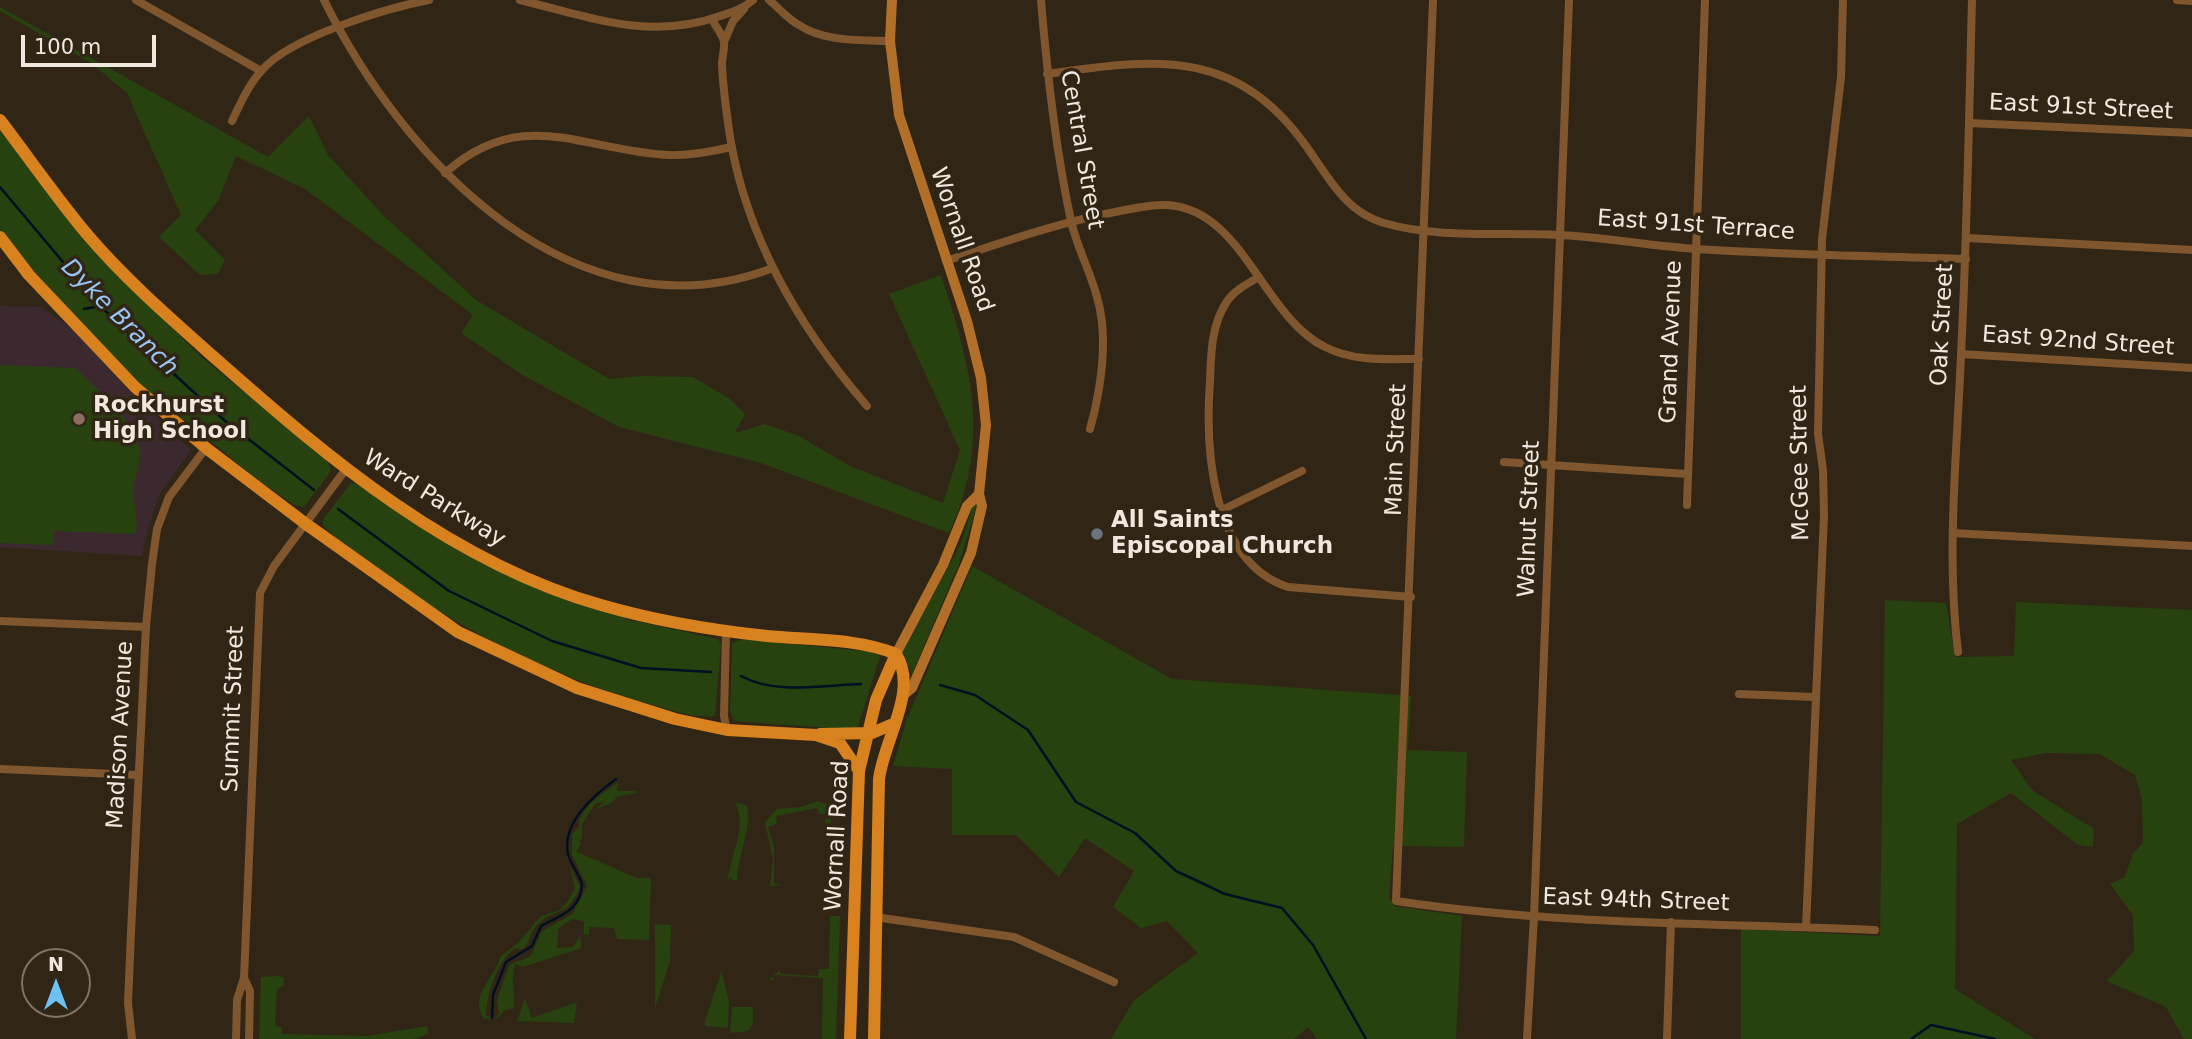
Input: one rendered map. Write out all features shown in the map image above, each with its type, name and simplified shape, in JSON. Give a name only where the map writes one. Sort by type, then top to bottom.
[{"type":"main road","name":"Wornall Road","points":[[875,1038],[874,917],[879,779],[893,724],[906,693],[912,688],[971,553],[982,506],[979,494],[986,425],[983,389],[967,321],[904,135],[890,41],[892,0]]},
{"type":"main road","name":"Ward Parkway","points":[[0,120],[88,235],[170,318],[346,469],[393,504],[486,559],[575,598],[650,619],[726,632],[863,645],[896,654]]},
{"type":"main road","points":[[0,237],[29,275],[135,387],[206,448],[306,524],[458,632],[577,688],[675,719],[727,730],[816,735],[840,743],[859,771]]},
{"type":"main road","name":"Wornall Road","points":[[850,1039],[859,771],[867,733],[876,700],[896,654],[943,565],[967,506],[979,494]]},
{"type":"main road","points":[[896,654],[901,663],[906,693]]},
{"type":"main road","points":[[816,735],[827,732],[867,733],[893,724]]},
{"type":"street","points":[[136,0],[261,71]]},
{"type":"street","points":[[324,0],[374,86],[445,173],[484,209],[513,229],[548,249],[605,275],[653,285],[691,286],[743,279],[773,268]]},
{"type":"street","points":[[232,121],[261,71],[279,55],[338,28],[393,8],[429,0]]},
{"type":"street","points":[[520,0],[647,28],[692,26],[745,7]]},
{"type":"street","points":[[753,0],[733,21],[724,42],[723,78],[732,147],[749,209],[773,268],[817,344],[867,406]]},
{"type":"street","points":[[769,0],[799,26],[812,31],[846,39],[890,41]]},
{"type":"street","name":"Central Street","points":[[1041,0],[1047,74],[1070,220],[1098,299],[1103,327],[1096,405],[1090,429]]},
{"type":"street","name":"Main Street","points":[[1396,901],[1411,597],[1433,0]]},
{"type":"street","name":"Walnut Street","points":[[1527,1039],[1569,0]]},
{"type":"street","name":"Grand Avenue","points":[[1687,505],[1694,248],[1705,0]]},
{"type":"street","name":"McGee Street","points":[[1805,927],[1824,515],[1823,470],[1818,433],[1822,254],[1841,77],[1843,0]]},
{"type":"street","name":"Oak Street","points":[[1958,652],[1952,595],[1953,533],[1967,238],[1972,0]]},
{"type":"street","points":[[2177,0],[2192,1]]},
{"type":"street","points":[[712,19],[724,42]]},
{"type":"street","name":"East 91st Terrace","points":[[1047,74],[1105,65],[1168,62],[1225,76],[1252,90],[1276,109],[1339,195],[1354,209],[1386,224],[1424,230],[1561,235],[1694,248],[1966,259]]},
{"type":"street","name":"East 91st Street","points":[[1969,123],[2192,133]]},
{"type":"street","points":[[445,173],[478,149],[524,136],[566,136],[668,155],[732,147]]},
{"type":"street","points":[[946,261],[1070,220],[1151,205],[1184,207],[1220,228],[1292,322],[1323,346],[1360,358],[1419,359]]},
{"type":"street","points":[[1967,238],[2192,250]]},
{"type":"street","points":[[1259,277],[1226,302],[1214,339],[1207,444],[1222,510],[1247,561],[1259,573],[1280,585],[1411,597]]},
{"type":"street","name":"East 92nd Street","points":[[1961,354],[2192,368]]},
{"type":"street","name":"Madison Avenue","points":[[132,1039],[128,1003],[138,775],[146,627],[157,529],[163,508],[175,485],[206,448]]},
{"type":"street","points":[[1504,462],[1688,474]]},
{"type":"street","name":"Summit Street","points":[[236,1039],[237,1000],[244,978],[258,605],[267,577],[346,469]]},
{"type":"street","points":[[1222,510],[1302,471]]},
{"type":"street","points":[[1953,533],[2192,546]]},
{"type":"street","points":[[0,621],[146,627]]},
{"type":"street","points":[[726,632],[724,716],[727,730]]},
{"type":"street","points":[[1739,694],[1814,697]]},
{"type":"street","points":[[0,769],[138,775]]},
{"type":"street","name":"East 94th Street","points":[[1396,901],[1464,911],[1534,916],[1875,930]]},
{"type":"street","points":[[874,917],[1014,937],[1114,982]]},
{"type":"street","points":[[1667,1039],[1671,922]]},
{"type":"street","name":"Summit Street","points":[[244,978],[250,991],[249,1039]]},
{"type":"shaded area","name":"Rockhurst High School","points":[[0,306],[41,307],[78,333],[127,388],[191,450],[159,495],[142,556],[0,547]]},
{"type":"green space","points":[[0,7],[268,157],[309,116],[328,155],[383,215],[476,300],[609,379],[641,376],[693,377],[730,399],[745,414],[735,433],[765,424],[799,436],[850,466],[943,503],[960,450],[889,294],[941,275],[968,372],[973,435],[970,467],[949,533],[761,463],[619,427],[521,374],[461,333],[473,315],[305,189],[236,156],[218,201],[195,230],[225,260],[218,274],[200,275],[159,237],[181,215],[127,93],[91,63],[0,11]]},
{"type":"green space","points":[[0,131],[130,286],[200,356],[328,461],[331,471],[304,507],[294,505],[253,476],[138,382],[38,276],[0,229]]},
{"type":"green space","name":"Rockhurst High School","points":[[0,365],[76,368],[125,418],[138,442],[140,454],[133,491],[136,534],[54,531],[53,545],[0,543]]},
{"type":"green space","points":[[355,483],[469,557],[544,592],[630,620],[718,639],[721,644],[715,716],[676,711],[585,683],[521,656],[429,605],[360,557],[324,526],[322,521],[350,484]]},
{"type":"green space","points":[[974,502],[978,502],[959,564],[912,674],[903,652],[961,543]]},
{"type":"green space","points":[[972,566],[1172,679],[1411,696],[1408,750],[1467,752],[1464,847],[1393,846],[1389,897],[1394,906],[1462,916],[1456,1039],[1317,1039],[1308,1027],[1294,1039],[1111,1039],[1134,1000],[1198,953],[1167,921],[1141,928],[1113,907],[1134,871],[1085,838],[1059,877],[1016,835],[952,835],[952,769],[893,766],[907,719]]},
{"type":"green space","points":[[1885,600],[1946,603],[1955,657],[2014,656],[2016,602],[2192,610],[2192,1039],[2184,1039],[2166,1007],[2107,981],[2134,951],[2133,915],[2110,884],[2125,877],[2133,853],[2143,843],[2142,800],[2135,775],[2100,754],[2046,753],[2011,760],[2032,790],[2094,829],[2093,847],[2078,845],[2011,793],[1957,824],[1955,989],[2035,1039],[1741,1039],[1741,929],[1880,936]]},
{"type":"green space","points":[[743,639],[872,652],[880,656],[857,730],[734,721],[730,711],[732,643]]},
{"type":"green space","points":[[618,782],[617,791],[637,793],[618,796],[611,803],[596,809],[605,801],[595,804],[582,824],[582,840],[577,839],[581,842],[577,852],[637,878],[651,878],[649,940],[617,939],[614,928],[589,927],[589,935],[584,934],[584,921],[572,919],[558,929],[557,948],[573,947],[580,935],[581,948],[523,967],[515,964],[514,1008],[505,1010],[498,1018],[484,1019],[480,1010],[481,993],[500,957],[519,942],[541,916],[560,910],[568,901],[575,888],[570,866],[580,887],[575,897],[565,908],[536,926],[523,949],[515,948],[509,953],[491,987],[486,1016],[494,1018],[499,1014],[497,1000],[509,965],[531,956],[541,932],[573,913],[587,886],[572,855],[572,834],[579,827],[587,807]]},
{"type":"green space","points":[[818,801],[826,804],[830,812],[836,885],[832,889],[823,888],[831,886],[825,814],[819,814],[817,808],[776,816],[777,823],[768,827],[774,847],[774,883],[781,885],[770,886],[773,860],[765,822],[777,809],[801,807]]},
{"type":"green space","points":[[735,802],[746,805],[748,821],[737,880],[732,880],[732,876],[728,880],[740,822]]},
{"type":"green space","points":[[726,892],[722,973],[729,1001],[728,1028],[705,1026],[722,970]]},
{"type":"green space","points":[[830,916],[840,916],[836,1039],[822,1039],[823,978],[774,975],[780,970],[780,974],[818,976],[819,969],[829,969]]},
{"type":"green space","points":[[655,924],[671,925],[670,961],[655,1008]]},
{"type":"green space","points":[[261,977],[284,978],[284,985],[277,989],[275,1026],[282,1027],[282,1034],[367,1036],[427,1026],[428,1034],[414,1039],[259,1039]]},
{"type":"green space","points":[[525,999],[532,1018],[577,1002],[574,1023],[517,1021]]},
{"type":"green space","points":[[732,1007],[753,1007],[753,1024],[748,1031],[730,1033]]},
{"type":"waterway","name":"Dyke Branch","points":[[0,187],[100,306],[224,420],[314,490]]},
{"type":"waterway","points":[[84,309],[100,306]]},
{"type":"waterway","name":"Dyke Branch","points":[[338,509],[449,591],[552,641],[641,668],[711,672]]},
{"type":"waterway","name":"Dyke Branch","points":[[741,676],[754,682],[784,687],[861,684]]},
{"type":"waterway","name":"Dyke Branch","points":[[940,685],[975,695],[1028,730],[1076,802],[1135,833],[1176,871],[1225,894],[1282,908],[1313,945],[1366,1039]]},
{"type":"waterway","points":[[492,1018],[493,995],[506,962],[532,946],[541,926],[569,911],[578,900],[582,884],[568,854],[569,831],[589,802],[616,779]]},
{"type":"waterway","name":"Dyke Branch","points":[[1911,1039],[1931,1025],[1995,1039]]},
{"type":"place","name":"Rockhurst High School","points":[[79,419]]},
{"type":"place","name":"All Saints Episcopal Church","points":[[1097,534]]}]
